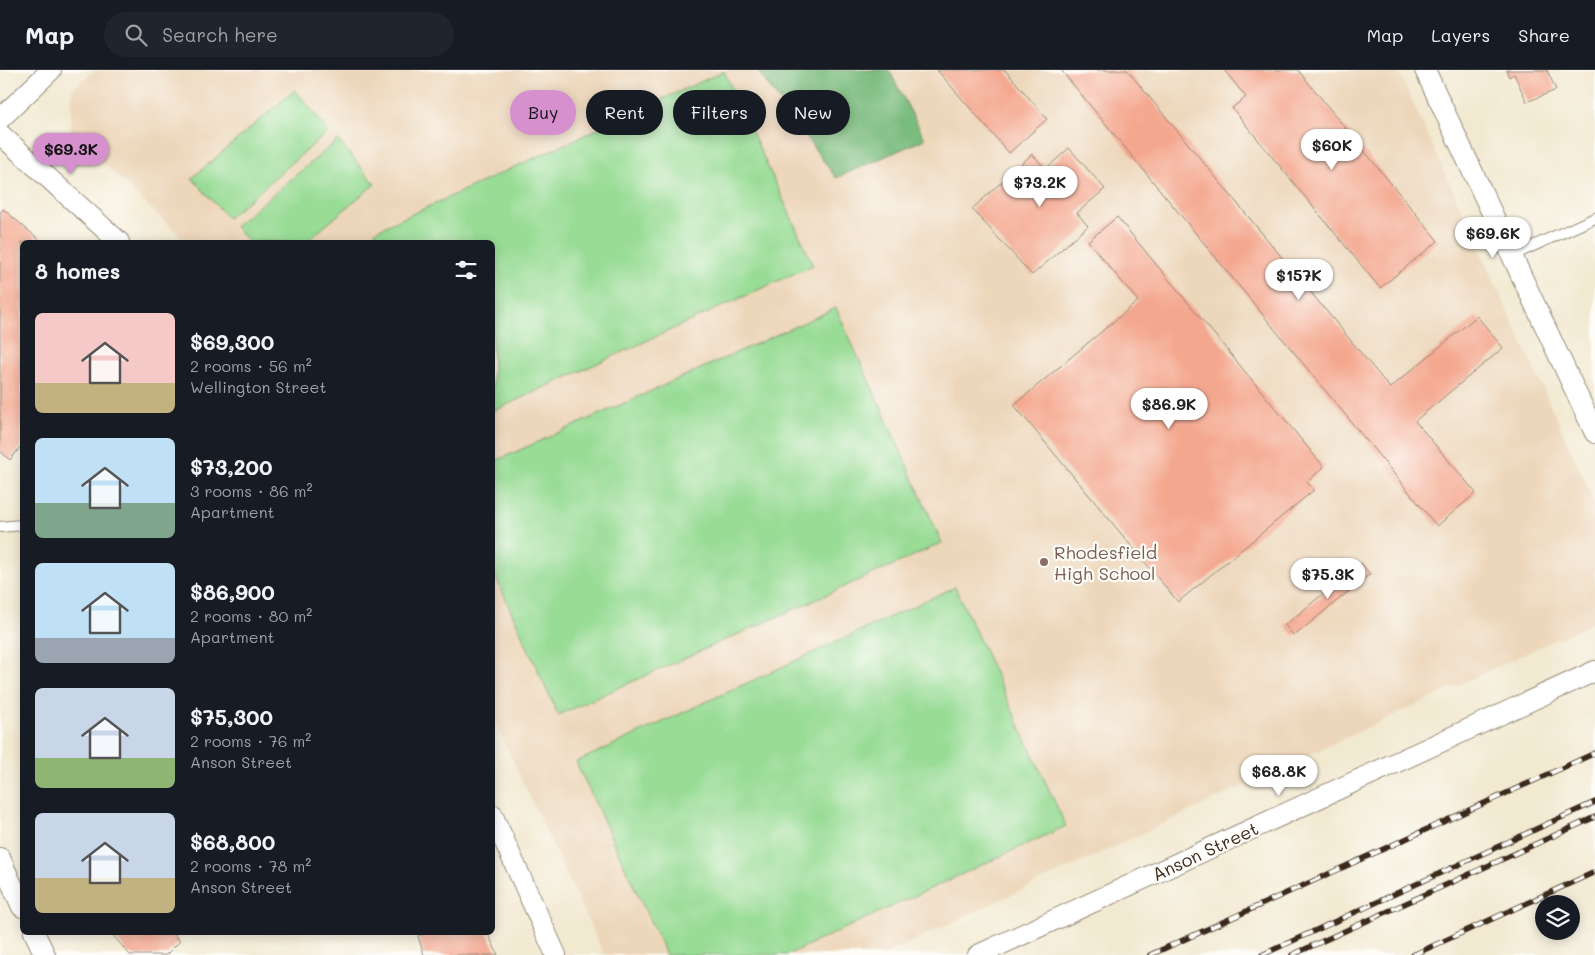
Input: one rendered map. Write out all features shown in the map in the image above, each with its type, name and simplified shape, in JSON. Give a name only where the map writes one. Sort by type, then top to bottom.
[{"type":"street","points":[[0,118],[51,70]]},
{"type":"street","points":[[1425,70],[1595,433]]},
{"type":"street","points":[[0,134],[117,240]]},
{"type":"street","name":"Anson Street","points":[[978,955],[1595,671]]},
{"type":"street","points":[[495,821],[556,955]]},
{"type":"street","points":[[0,858],[20,903]]},
{"type":"street","points":[[35,935],[45,955]]},
{"type":"lane","points":[[1511,256],[1595,218]]},
{"type":"lane","points":[[0,526],[20,525]]},
{"type":"shaded area","name":"Rhodesfield High School","points":[[95,70],[1398,70],[1595,503],[1595,621],[883,955],[604,955],[495,722],[495,240],[185,240],[71,133],[72,90]]},
{"type":"green space","points":[[757,70],[889,70],[925,139],[836,178],[805,135],[850,135],[850,90],[776,90],[776,96]]},
{"type":"green space","points":[[724,71],[733,90],[683,90]]},
{"type":"green space","points":[[295,90],[329,131],[228,218],[192,178]]},
{"type":"green space","points":[[673,94],[673,135],[753,135],[813,265],[495,410],[495,240],[379,240],[375,231],[586,134],[663,135],[663,99]]},
{"type":"green space","points":[[338,140],[375,184],[308,240],[246,240],[235,226]]},
{"type":"green space","points":[[836,308],[942,543],[558,715],[495,575],[495,461]]},
{"type":"green space","points":[[955,587],[1066,826],[787,955],[666,955],[576,762]]},
{"type":"building","points":[[937,70],[1005,70],[1047,119],[1009,153]]},
{"type":"building","points":[[1061,70],[1127,70],[1390,388],[1477,316],[1503,348],[1415,421],[1476,493],[1437,526]]},
{"type":"building","points":[[1224,70],[1298,70],[1438,241],[1380,288],[1232,108],[1246,97]]},
{"type":"building","points":[[1506,70],[1547,70],[1556,90],[1527,102],[1514,74],[1509,77]]},
{"type":"building","points":[[1069,148],[1105,189],[1077,213],[1088,226],[1032,275],[972,209],[1032,154],[1046,169]]},
{"type":"building","points":[[3,209],[40,240],[20,240],[20,448],[10,460],[0,451],[0,213]]},
{"type":"building","points":[[1117,217],[1324,467],[1307,482],[1314,490],[1178,602],[1014,405],[1138,301],[1088,241]]},
{"type":"building","points":[[1361,563],[1370,574],[1294,636],[1285,625]]},
{"type":"building","points":[[113,935],[174,935],[180,941],[166,955],[130,955]]},
{"type":"building","points":[[488,935],[498,955],[424,955],[418,936]]},
{"type":"railway","points":[[1150,955],[1595,753]]},
{"type":"railway","points":[[1262,955],[1595,802]]},
{"type":"railway","points":[[1292,955],[1595,817]]},
{"type":"railway","points":[[1413,955],[1595,872]]},
{"type":"place","name":"Rhodesfield High School","points":[[1044,562]]}]
